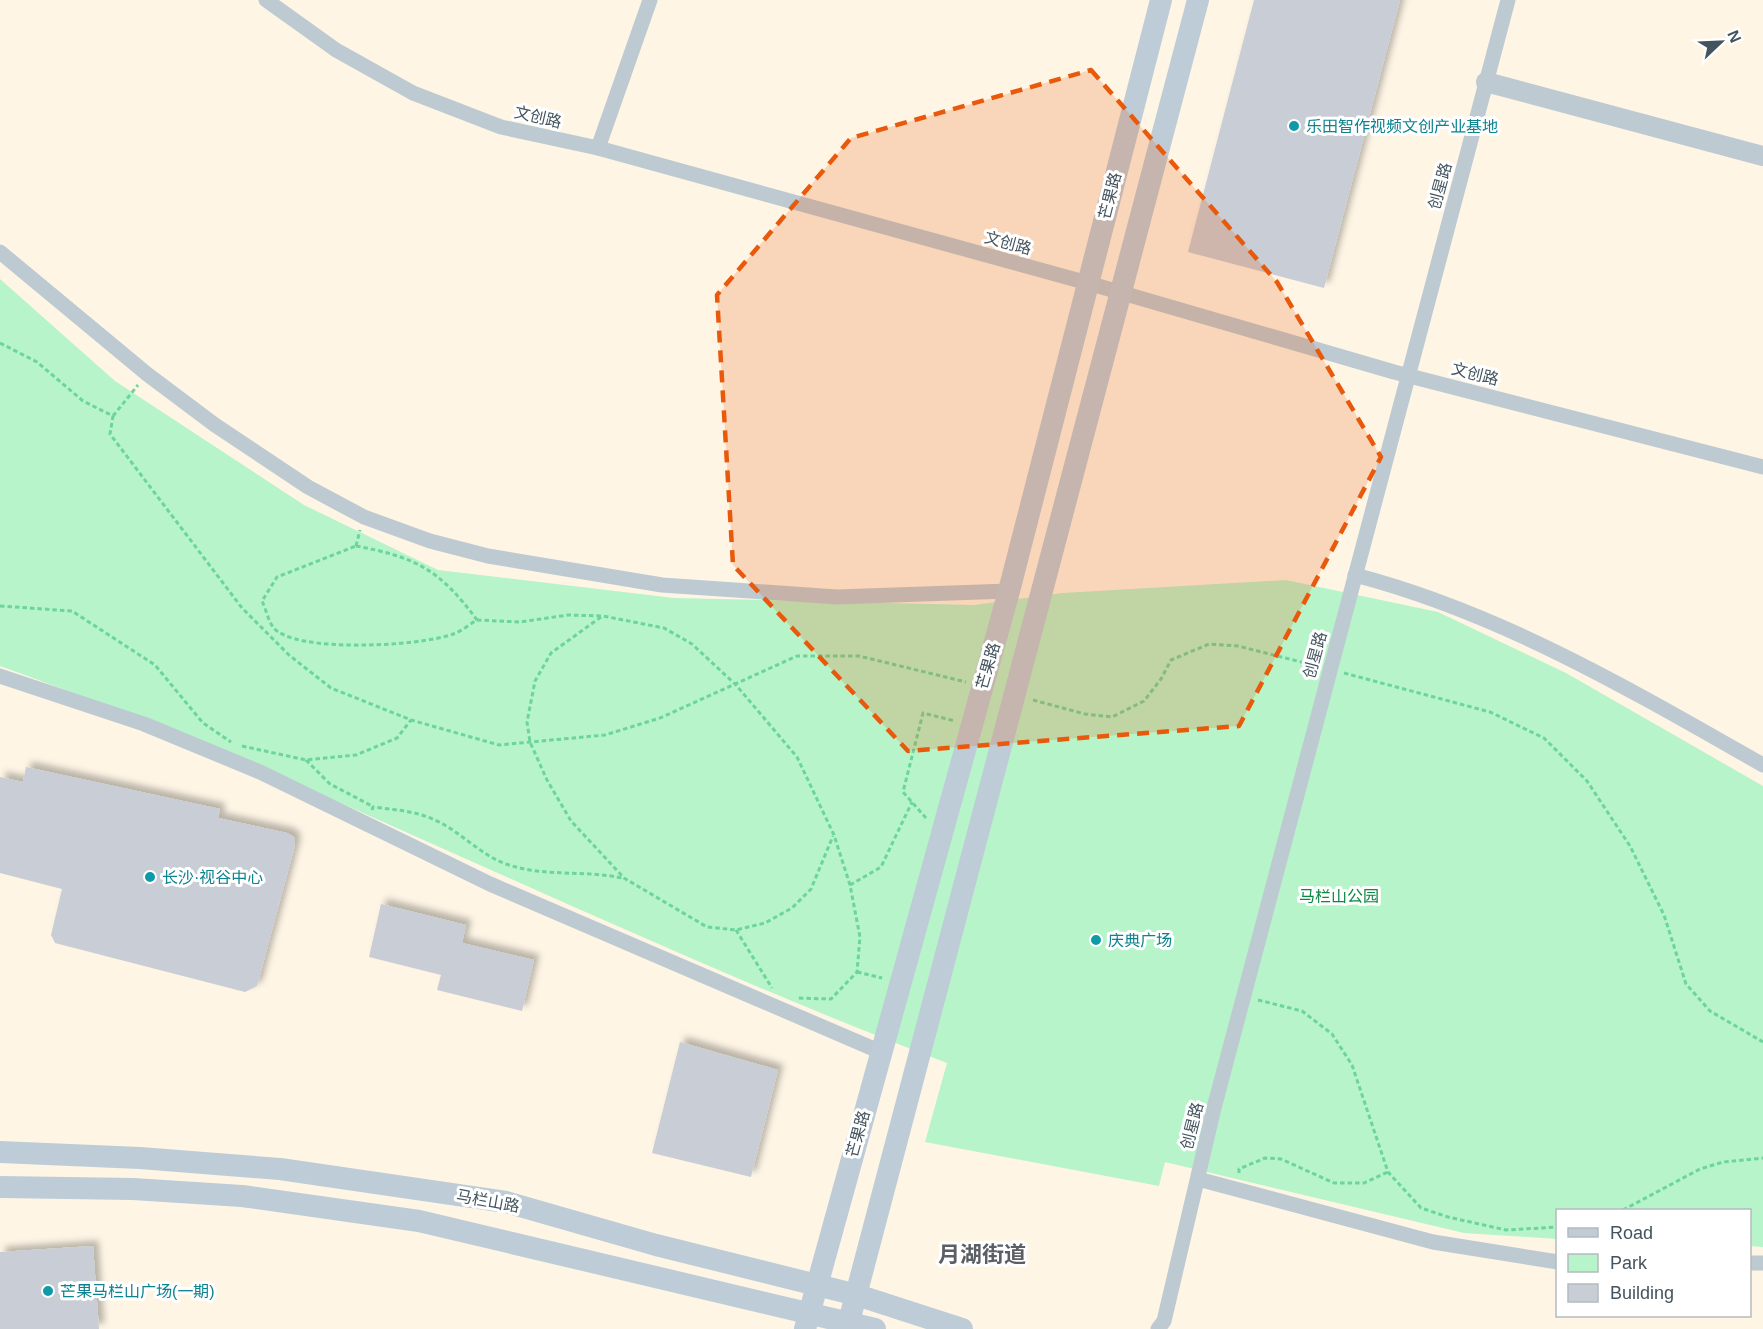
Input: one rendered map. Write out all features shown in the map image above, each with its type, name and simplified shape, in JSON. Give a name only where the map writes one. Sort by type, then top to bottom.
[{"type":"main road","name":"芒果路","points":[[807,1321],[1009,591],[1161,0]]},
{"type":"main road","name":"芒果路","points":[[848,1326],[1198,0]]},
{"type":"main road","name":"马栏山路","points":[[0,1152],[140,1158],[280,1169],[507,1202],[656,1245],[857,1295],[962,1329]]},
{"type":"main road","name":"马栏山路","points":[[0,1187],[133,1189],[242,1196],[419,1221],[807,1321],[874,1329]]},
{"type":"street","name":"文创路","points":[[266,0],[336,50],[413,93],[501,127],[598,148],[1088,283],[1121,295],[1409,376],[1763,466]]},
{"type":"street","points":[[598,148],[650,0]]},
{"type":"street","name":"创星路","points":[[1162,1326],[1197,1179],[1508,0]]},
{"type":"street","points":[[1486,81],[1763,156]]},
{"type":"street","points":[[0,252],[147,374],[215,425],[308,487],[364,517],[430,541],[488,556],[663,585],[837,597],[1009,591]]},
{"type":"street","points":[[1355,574],[1406,588],[1437,600],[1549,650],[1627,688],[1763,765]]},
{"type":"street","points":[[0,676],[144,724],[260,772],[490,884],[881,1052]]},
{"type":"street","points":[[1197,1179],[1433,1242],[1556,1262]]},
{"type":"path","points":[[0,343],[37,362],[83,401],[113,416]]},
{"type":"path","points":[[147,374],[113,416],[110,434],[242,608],[268,634],[331,688],[411,720],[499,745],[605,735],[660,718],[797,656],[859,656],[902,665]]},
{"type":"path","points":[[477,620],[457,593],[421,565],[389,552],[356,546],[277,577],[262,601],[274,628],[294,640],[352,645],[413,643],[454,634],[477,620],[520,622],[568,615],[603,616],[664,628],[692,644],[736,685],[797,757],[834,835],[850,885],[860,937],[857,972],[831,999],[796,999],[788,995]]},
{"type":"path","points":[[0,606],[72,611],[155,664],[203,723],[236,745],[306,760],[356,755],[397,738],[411,720]]},
{"type":"path","points":[[603,616],[550,653],[536,681],[527,722],[530,742],[547,780],[571,821],[624,878],[707,927],[736,930],[765,923],[792,908],[811,890],[834,835]]},
{"type":"path","points":[[268,634],[274,628]]},
{"type":"path","points":[[1085,714],[1112,717],[1144,701],[1161,679],[1171,660],[1209,644],[1238,646]]},
{"type":"path","points":[[1397,687],[1490,712],[1544,738],[1587,781],[1630,846],[1664,915],[1686,984],[1710,1011],[1763,1042]]},
{"type":"path","points":[[941,836],[903,792],[923,713],[972,724]]},
{"type":"path","points":[[306,760],[330,784],[373,807],[417,812],[441,823],[506,864],[532,872],[597,872],[624,878]]},
{"type":"path","points":[[850,885],[881,867],[912,802]]},
{"type":"path","points":[[368,824],[373,807]]},
{"type":"path","points":[[736,930],[759,970],[772,988],[780,991]]},
{"type":"path","points":[[857,972],[900,982]]},
{"type":"path","points":[[1245,997],[1302,1011],[1332,1034],[1352,1065],[1388,1172],[1421,1208],[1448,1217],[1506,1230],[1556,1227]]},
{"type":"path","points":[[1239,1189],[1239,1168],[1264,1158],[1281,1159],[1334,1183],[1364,1183],[1388,1172]]},
{"type":"path","points":[[1625,1209],[1700,1169],[1724,1161],[1763,1158]]},
{"type":"highlighted area","points":[[1091,70],[1277,282],[1381,457],[1239,726],[908,751],[733,565],[717,295],[851,138]]},
{"type":"shaded area","points":[[0,0],[1763,0],[1763,1329],[0,1329]]},
{"type":"green space","name":"马栏山公园","points":[[0,279],[115,381],[304,505],[438,570],[674,598],[974,605],[1063,593],[1286,580],[1438,612],[1566,673],[1763,786],[1763,1247],[1751,1246],[1751,1209],[1556,1209],[1556,1239],[1464,1233],[1165,1162],[1159,1186],[925,1142],[947,1063],[666,948],[203,743],[0,666]]},
{"type":"building","name":"乐田智作视频文创产业基地","points":[[1254,0],[1400,0],[1324,288],[1188,252]]},
{"type":"building","name":"长沙·视谷中心","points":[[26,767],[220,809],[218,818],[287,833],[294,837],[295,845],[257,986],[245,992],[55,943],[51,935],[62,889],[0,873],[0,777],[23,782]]},
{"type":"building","points":[[381,904],[466,925],[462,943],[534,960],[522,1011],[437,990],[441,975],[369,957]]},
{"type":"building","points":[[680,1042],[778,1070],[751,1177],[652,1153]]},
{"type":"building","name":"芒果马栏山广场(一期)","points":[[93,1246],[99,1329],[0,1329],[0,1252]]},
{"type":"place","name":"乐田智作视频文创产业基地","points":[[1294,126]]},
{"type":"place","name":"长沙·视谷中心","points":[[150,877]]},
{"type":"place","name":"庆典广场","points":[[1096,940]]},
{"type":"place","name":"芒果马栏山广场(一期)","points":[[48,1291]]},
{"type":"district","name":"月湖街道","points":[[982,1254]]}]
